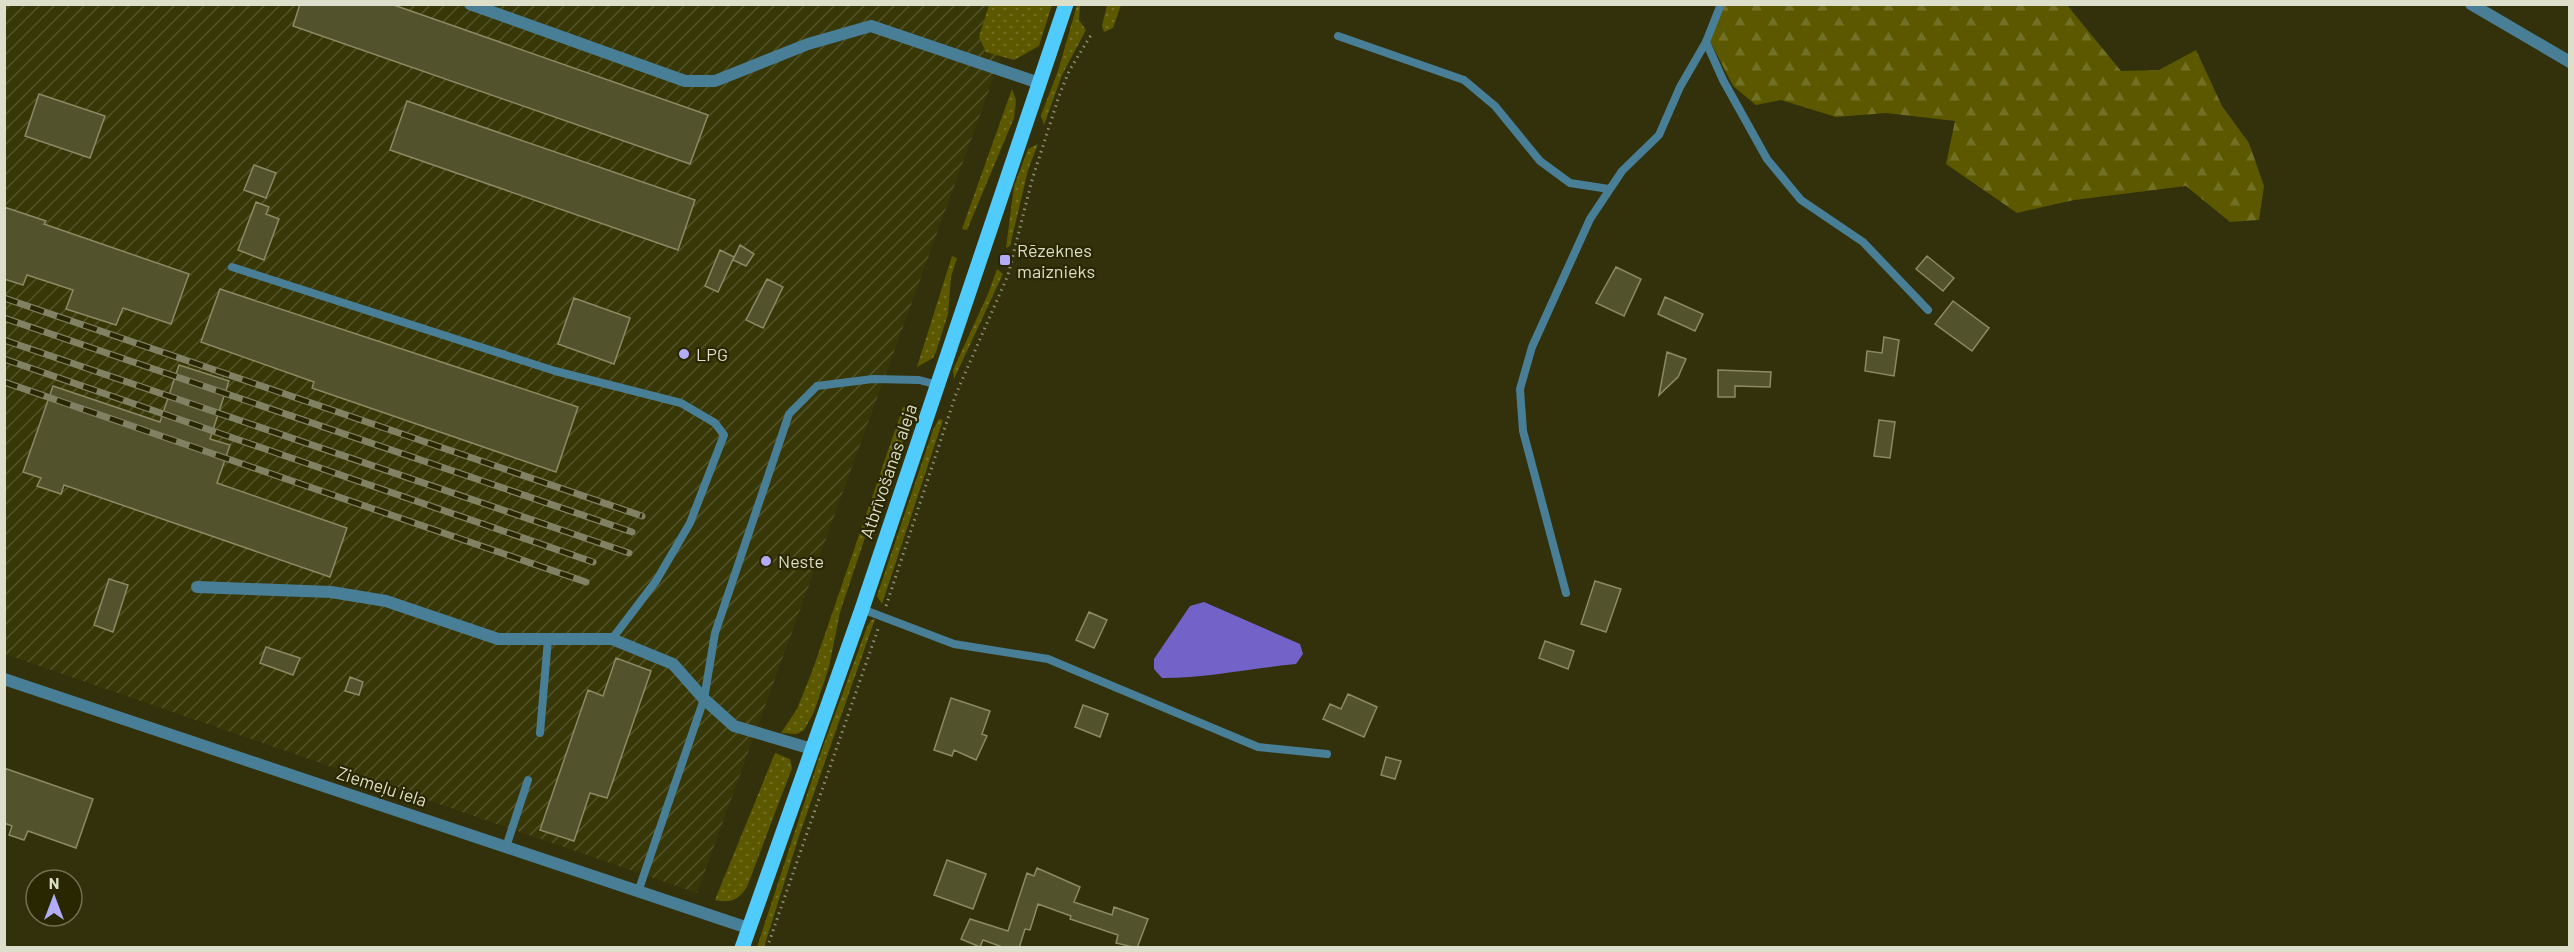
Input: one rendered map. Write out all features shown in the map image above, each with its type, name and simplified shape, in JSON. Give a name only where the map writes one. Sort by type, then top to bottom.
[{"type":"main road","name":"Atbrīvošanas aleja","points":[[742,948],[862,609],[1066,4]]},
{"type":"street","points":[[470,4],[686,81],[715,81],[808,44],[871,26],[1039,83]]},
{"type":"street","points":[[2471,4],[2570,62]]},
{"type":"street","points":[[197,587],[331,592],[386,601],[498,639],[612,639],[673,664],[704,699],[734,726],[812,749]]},
{"type":"street","name":"Ziemeļu iela","points":[[4,679],[748,928]]},
{"type":"lane","points":[[1566,592],[1523,431],[1520,389],[1532,347],[1590,219],[1622,171],[1659,135],[1680,87],[1706,42],[1721,4]]},
{"type":"lane","points":[[1338,36],[1464,80],[1495,106],[1540,161],[1570,183],[1609,189]]},
{"type":"lane","points":[[1706,42],[1723,80],[1767,159],[1802,200],[1863,242],[1928,310]]},
{"type":"lane","points":[[232,267],[555,371],[681,403],[715,423],[724,435],[690,523],[656,581],[612,639]]},
{"type":"lane","points":[[638,892],[704,699],[715,633],[789,414],[817,386],[873,379],[919,380],[938,385]]},
{"type":"lane","points":[[862,609],[954,644],[1048,659],[1258,747],[1327,754]]},
{"type":"lane","points":[[540,733],[548,639]]},
{"type":"lane","points":[[506,847],[528,780]]},
{"type":"path","points":[[767,948],[956,394],[1008,275],[1032,180],[1059,96],[1069,70],[1091,35]]},
{"type":"shaded area","points":[[5,5],[1020,5],[697,893],[5,654]]},
{"type":"shaded area","points":[[1204,602],[1300,644],[1303,654],[1296,664],[1213,675],[1162,678],[1154,669],[1154,659],[1190,606]]},
{"type":"green space","points":[[989,5],[1052,5],[1039,46],[1014,60],[986,52],[979,37]]},
{"type":"green space","points":[[1077,5],[1080,5],[1079,20],[1086,30],[1062,75],[1044,125],[1041,115],[1058,71]]},
{"type":"green space","points":[[1107,5],[1121,5],[1113,28],[1104,32],[1102,26]]},
{"type":"green space","points":[[1721,5],[2067,5],[2121,71],[2159,70],[2196,50],[2222,106],[2249,143],[2264,186],[2259,220],[2230,222],[2186,186],[2074,200],[2017,213],[1946,164],[1955,121],[1886,113],[1836,117],[1781,100],[1756,105],[1733,86],[1708,37]]},
{"type":"green space","points":[[1012,89],[1016,100],[1014,118],[967,230],[962,229]]},
{"type":"green space","points":[[1038,144],[1028,170],[1010,246],[1006,248],[1014,186],[1028,149]]},
{"type":"green space","points":[[952,256],[957,258],[951,277],[948,314],[933,358],[917,367]]},
{"type":"green space","points":[[997,269],[1003,274],[954,379],[953,370]]},
{"type":"green space","points":[[903,407],[916,411],[911,428],[889,468],[877,502],[840,612],[829,667],[814,712],[804,730],[797,734],[781,733],[797,709],[813,669]]},
{"type":"green space","points":[[939,419],[943,420],[882,604],[877,596],[933,430]]},
{"type":"green space","points":[[875,619],[799,836],[764,947],[757,947],[821,752],[867,627],[871,620]]},
{"type":"green space","points":[[775,753],[790,759],[792,768],[747,887],[734,900],[715,900]]},
{"type":"building","points":[[300,4],[391,4],[708,115],[690,164],[293,26]]},
{"type":"building","points":[[39,94],[105,116],[90,158],[25,136]]},
{"type":"building","points":[[407,101],[695,200],[678,250],[390,150]]},
{"type":"building","points":[[254,165],[276,173],[266,198],[244,190]]},
{"type":"building","points":[[256,202],[269,207],[266,214],[279,219],[264,260],[238,250]]},
{"type":"building","points":[[4,207],[46,221],[44,224],[189,274],[171,324],[123,308],[116,325],[66,309],[73,290],[27,275],[23,285],[4,279]]},
{"type":"building","points":[[740,245],[754,254],[746,266],[733,260]]},
{"type":"building","points":[[720,250],[734,257],[718,292],[705,286]]},
{"type":"building","points":[[1927,256],[1954,278],[1943,291],[1916,269]]},
{"type":"building","points":[[1616,267],[1641,279],[1624,316],[1596,303]]},
{"type":"building","points":[[767,279],[783,287],[763,328],[746,320]]},
{"type":"building","points":[[220,289],[578,407],[556,472],[312,388],[314,382],[201,342]]},
{"type":"building","points":[[1665,297],[1703,314],[1695,331],[1658,314]]},
{"type":"building","points":[[574,298],[630,318],[614,364],[558,344]]},
{"type":"building","points":[[1953,301],[1989,328],[1972,351],[1935,324]]},
{"type":"building","points":[[1884,337],[1899,340],[1894,376],[1865,371],[1867,351],[1882,353]]},
{"type":"building","points":[[1667,352],[1686,359],[1678,377],[1659,395]]},
{"type":"building","points":[[179,365],[229,381],[210,439],[230,445],[217,483],[347,528],[330,577],[64,485],[61,494],[37,486],[41,478],[23,472],[53,386],[160,422]]},
{"type":"building","points":[[1718,370],[1771,372],[1770,387],[1735,386],[1735,397],[1718,397]]},
{"type":"building","points":[[1879,420],[1895,422],[1890,458],[1874,456]]},
{"type":"building","points":[[109,579],[128,585],[113,632],[94,625]]},
{"type":"building","points":[[1595,581],[1621,589],[1606,632],[1581,624]]},
{"type":"building","points":[[1089,612],[1107,620],[1094,648],[1076,640]]},
{"type":"building","points":[[1545,641],[1574,651],[1568,669],[1539,658]]},
{"type":"building","points":[[266,647],[300,658],[293,675],[260,663]]},
{"type":"building","points":[[616,658],[651,671],[607,798],[590,793],[574,841],[540,830],[588,690],[603,696]]},
{"type":"building","points":[[350,677],[363,682],[359,695],[345,691]]},
{"type":"building","points":[[1348,694],[1377,707],[1364,737],[1323,719],[1330,704],[1341,709]]},
{"type":"building","points":[[951,698],[990,711],[982,734],[987,736],[976,760],[954,750],[952,756],[934,750]]},
{"type":"building","points":[[1083,705],[1108,714],[1100,737],[1075,727]]},
{"type":"building","points":[[1386,757],[1401,761],[1395,779],[1381,775]]},
{"type":"building","points":[[4,768],[93,799],[76,848],[28,831],[24,840],[9,835],[12,826],[4,823]]},
{"type":"building","points":[[947,860],[986,874],[973,909],[934,895]]},
{"type":"building","points":[[1037,868],[1080,887],[1074,902],[1112,915],[1114,907],[1148,919],[1137,948],[1116,943],[1118,935],[1070,919],[1071,916],[1038,904],[1030,930],[1025,929],[1019,948],[1005,948],[983,940],[980,947],[961,939],[970,919],[1008,931],[1027,873],[1034,876]]},
{"type":"railway","points":[[4,298],[642,516]]},
{"type":"railway","points":[[4,318],[632,532]]},
{"type":"railway","points":[[4,340],[629,553]]},
{"type":"railway","points":[[4,359],[593,562]]},
{"type":"railway","points":[[4,382],[586,582]]},
{"type":"place","name":"Rēzeknes maiznieks","points":[[1005,260]]},
{"type":"place","name":"LPG","points":[[684,354]]},
{"type":"place","name":"Neste","points":[[766,561]]}]
